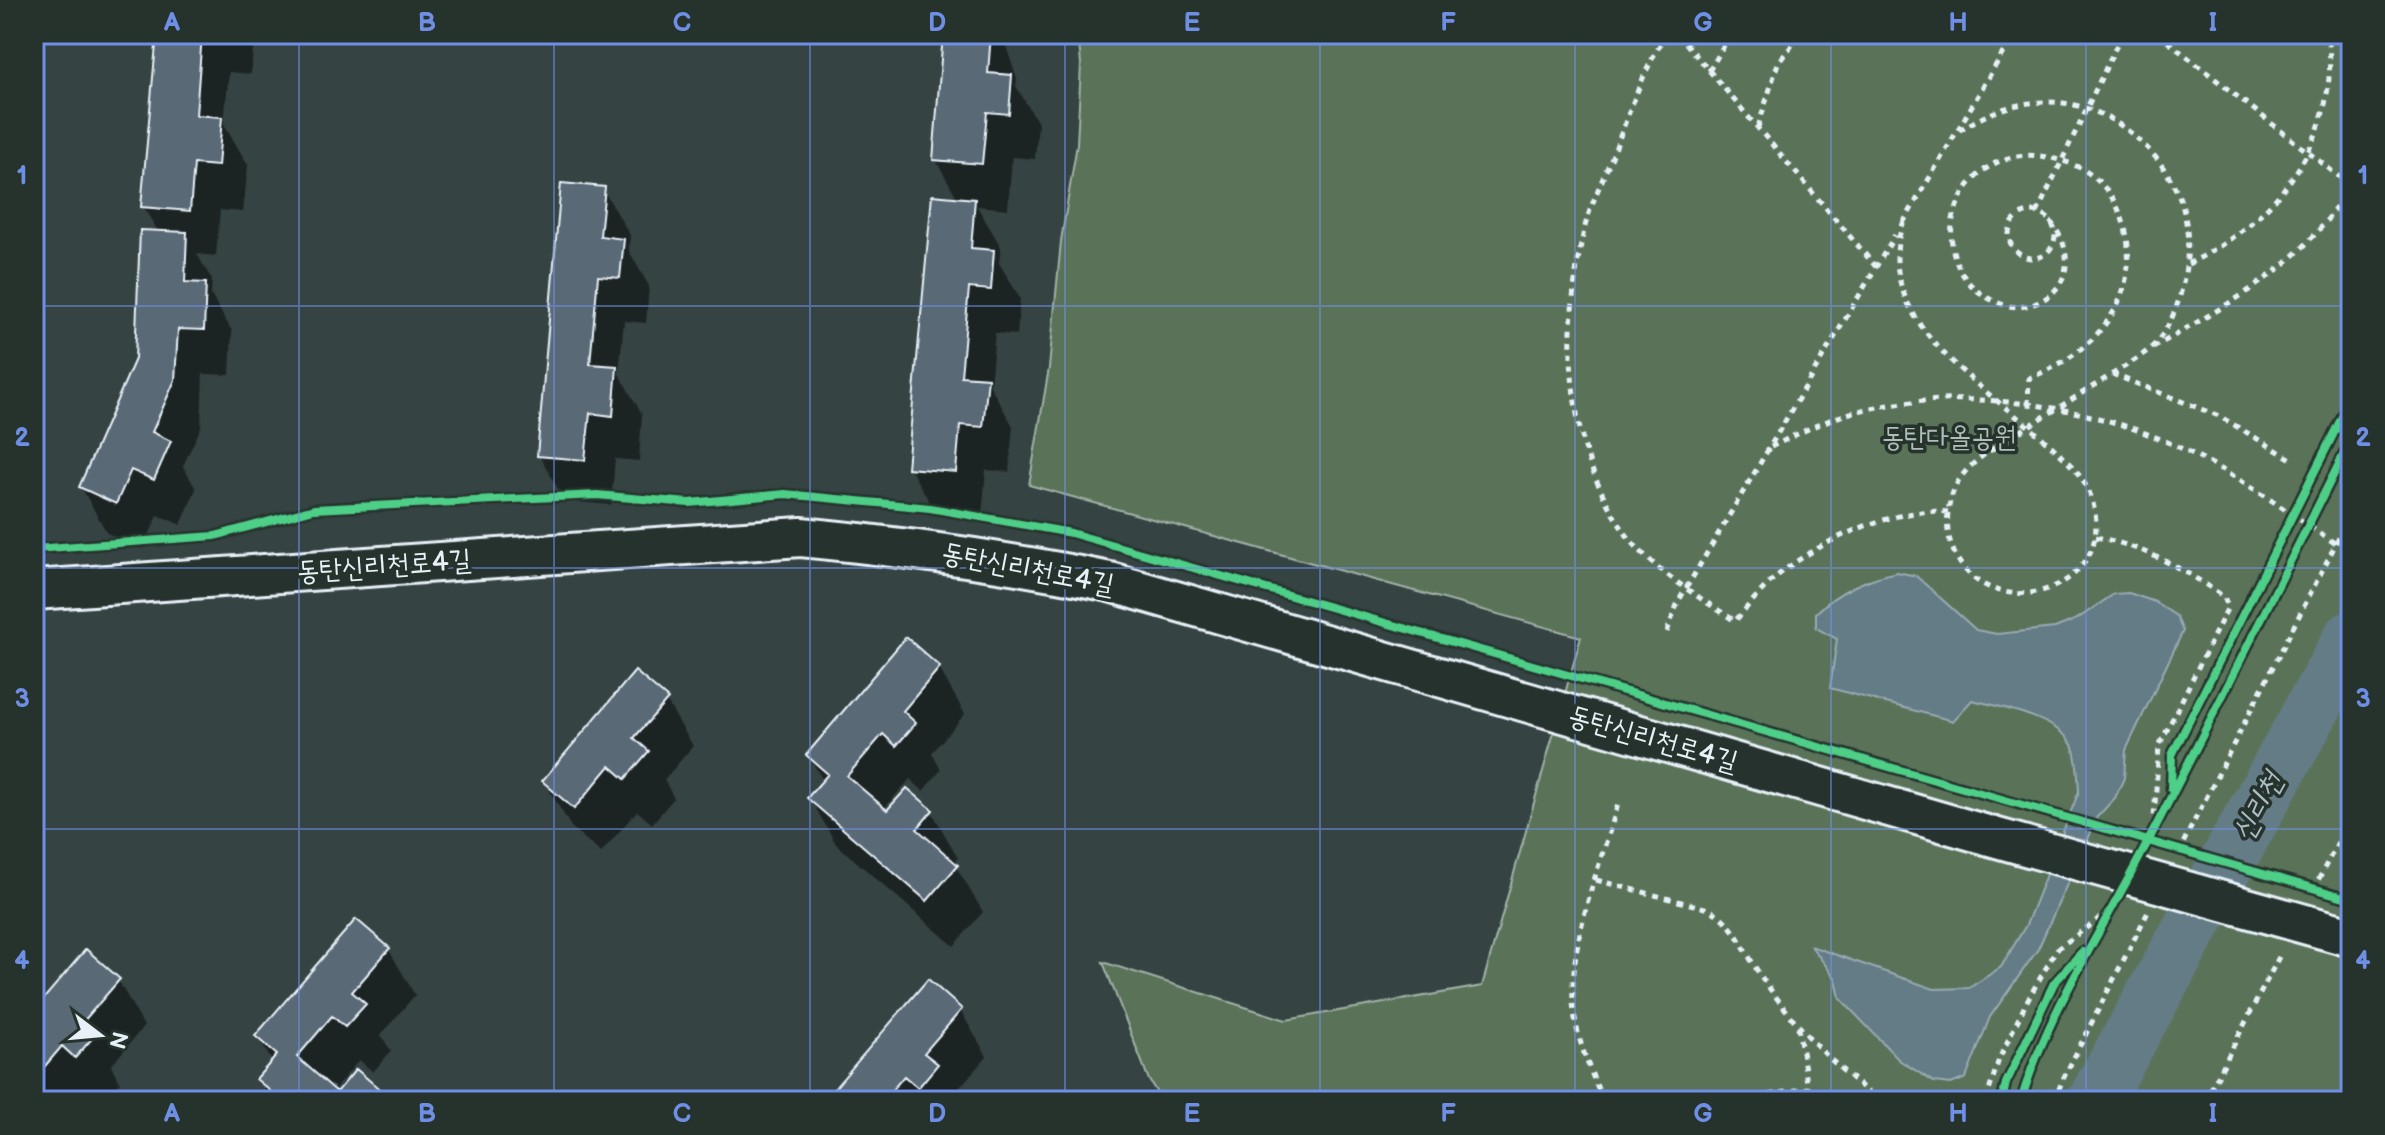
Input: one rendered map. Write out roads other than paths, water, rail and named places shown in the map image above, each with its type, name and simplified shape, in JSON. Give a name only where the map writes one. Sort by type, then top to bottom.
[{"type":"street","name":"동탄신리천로4길","points":[[34,590],[801,537],[920,549],[1015,563],[1110,582],[2351,937]]},
{"type":"water","points":[[1897,572],[1916,576],[1976,630],[1997,634],[2055,628],[2077,619],[2114,594],[2129,593],[2155,602],[2176,616],[2183,631],[2126,750],[2124,778],[2115,798],[2097,817],[2038,949],[1990,1017],[1966,1078],[1951,1084],[1934,1082],[1899,1060],[1840,998],[1836,979],[1811,946],[1934,989],[1969,988],[2001,967],[2026,925],[2079,791],[2078,769],[2073,747],[2066,737],[2043,721],[2013,710],[1972,700],[1953,721],[1830,688],[1837,639],[1816,628],[1816,613],[1854,586]]},
{"type":"waterway","name":"신리천","points":[[2095,1101],[2351,639]]},
{"type":"park label","name":"동탄다올공원","points":[[1949,437]]}]
